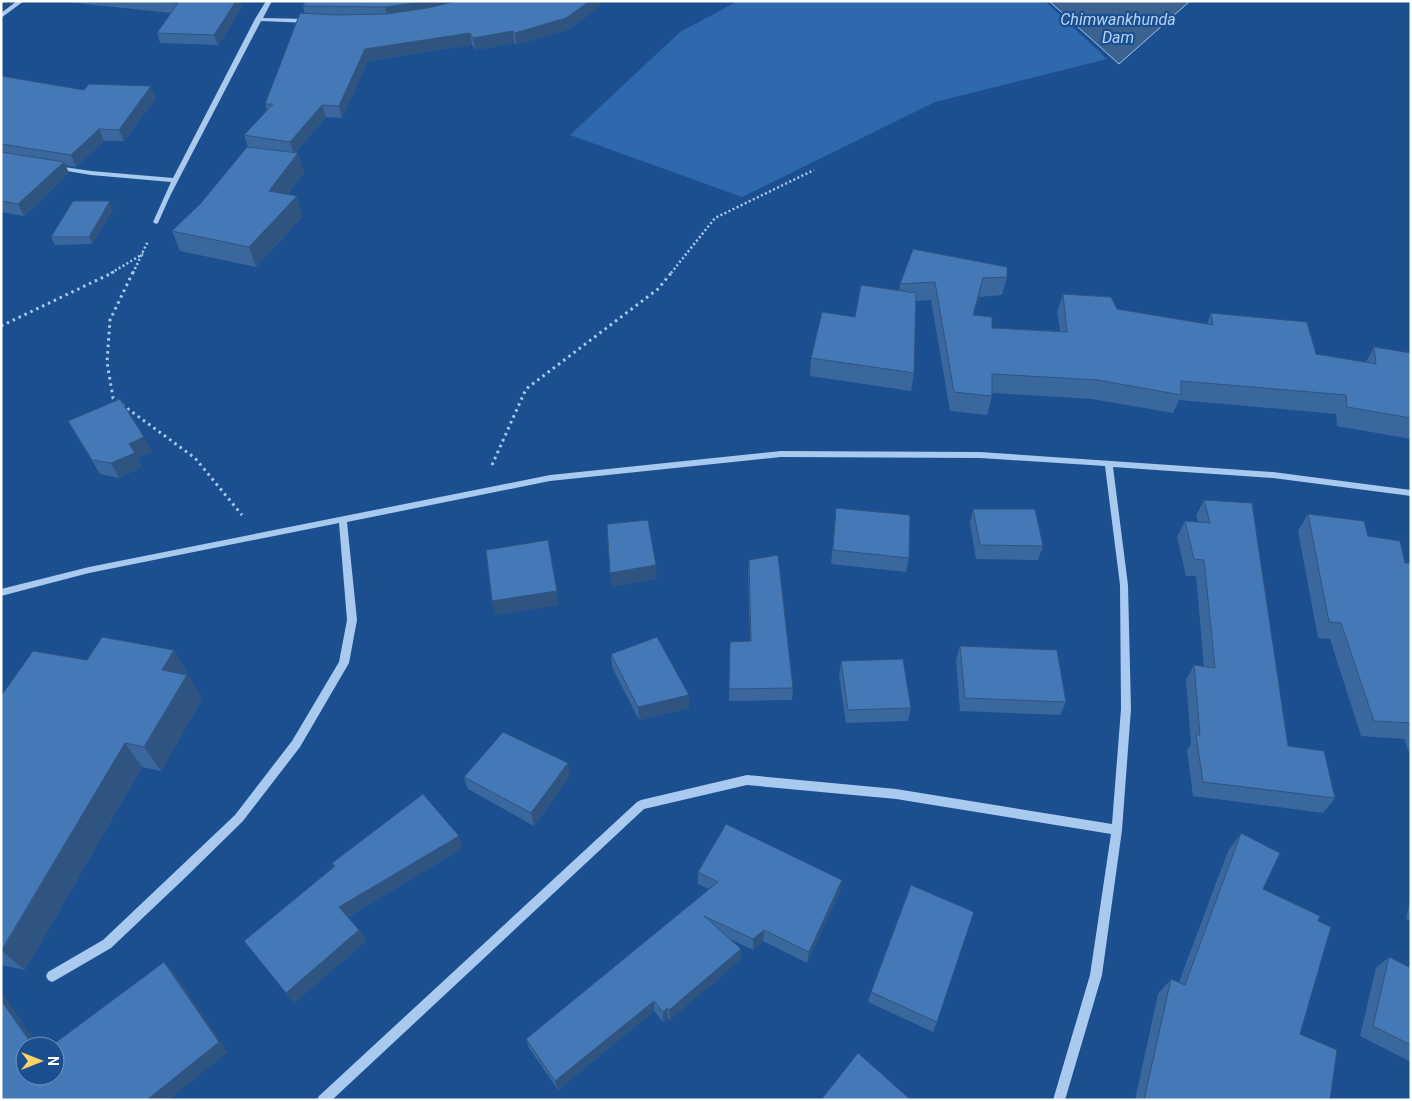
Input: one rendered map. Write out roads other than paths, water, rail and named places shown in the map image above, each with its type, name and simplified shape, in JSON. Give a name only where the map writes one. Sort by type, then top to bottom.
[{"type":"street","points":[[1,16],[21,1]]},
{"type":"street","points":[[156,222],[258,19],[269,1]]},
{"type":"street","points":[[258,19],[312,21]]},
{"type":"street","points":[[52,167],[91,173],[176,180]]},
{"type":"street","points":[[1,593],[89,570],[550,478],[781,454],[980,455],[1273,474],[1411,493]]},
{"type":"street","points":[[1058,1100],[1096,975],[1117,830],[1126,710],[1124,585],[1109,464]]},
{"type":"street","points":[[52,976],[107,944],[184,872],[239,818],[296,744],[344,663],[352,620],[343,520]]},
{"type":"street","points":[[323,1100],[641,805],[747,780],[896,794],[1117,830]]},
{"type":"water","name":"Chimwankhunda Dam","points":[[1049,1],[1190,1],[1119,64]]}]
